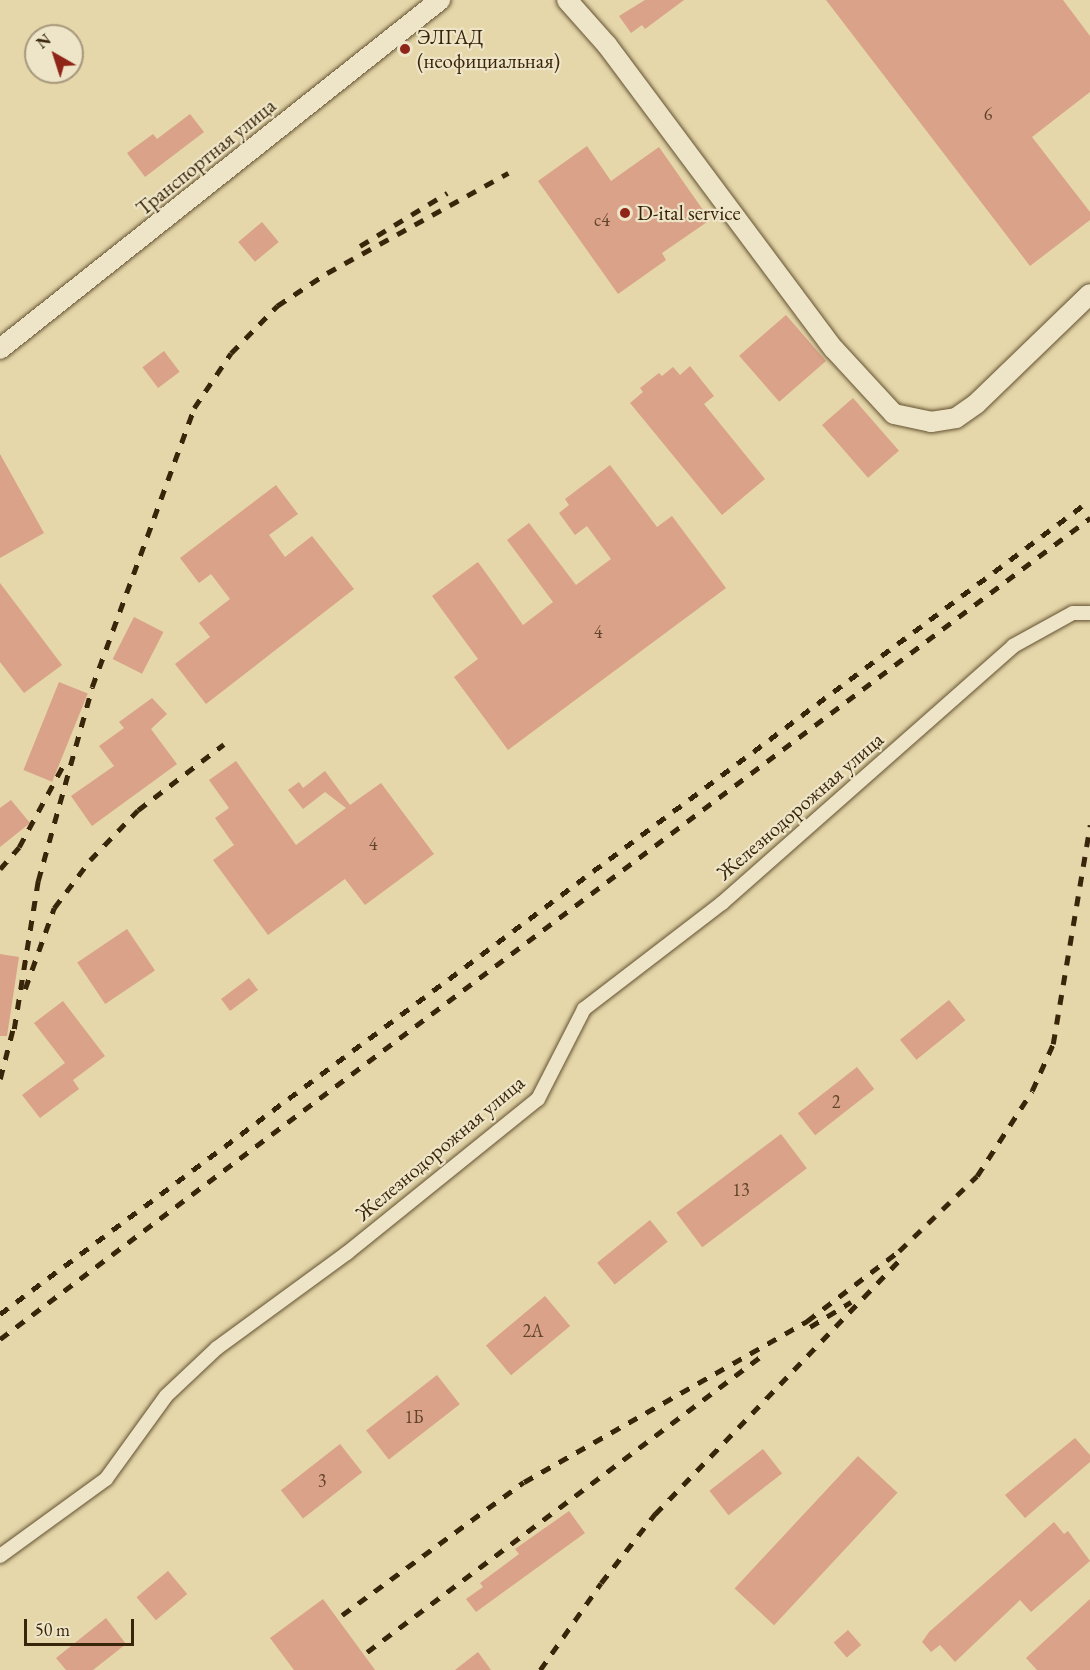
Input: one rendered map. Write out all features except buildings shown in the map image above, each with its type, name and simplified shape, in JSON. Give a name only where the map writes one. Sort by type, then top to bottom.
[{"type":"street","name":"Транспортная улица","points":[[0,349],[440,0]]},
{"type":"street","points":[[567,0],[607,45],[849,367],[894,414],[931,422],[956,418],[976,404],[1090,294]]},
{"type":"street","name":"Железнодорожная улица","points":[[0,1556],[106,1479],[166,1396],[217,1347],[347,1253],[537,1099],[584,1009],[722,903],[1012,646],[1073,613],[1090,613]]},
{"type":"railway","points":[[14,1029],[38,881],[92,687],[194,408],[231,353],[277,306],[327,273],[508,173]]},
{"type":"railway","points":[[360,246],[447,193]]},
{"type":"railway","points":[[0,1314],[1090,500]]},
{"type":"railway","points":[[0,1339],[1090,518]]},
{"type":"railway","points":[[25,989],[54,908],[90,860],[138,810],[224,744]]},
{"type":"railway","points":[[0,869],[19,847],[65,762]]},
{"type":"railway","points":[[342,1615],[524,1482],[807,1321],[899,1251],[977,1176],[1032,1091],[1053,1044],[1090,825]]},
{"type":"railway","points":[[0,1079],[15,1021]]},
{"type":"railway","points":[[540,1670],[601,1583],[655,1514],[903,1256]]},
{"type":"railway","points":[[810,1327],[851,1302]]},
{"type":"railway","points":[[367,1652],[764,1354]]},
{"type":"place","name":"ЭЛГАД (неофициальная)","points":[[405,49]]},
{"type":"place","name":"D-ital service","points":[[625,213]]}]
